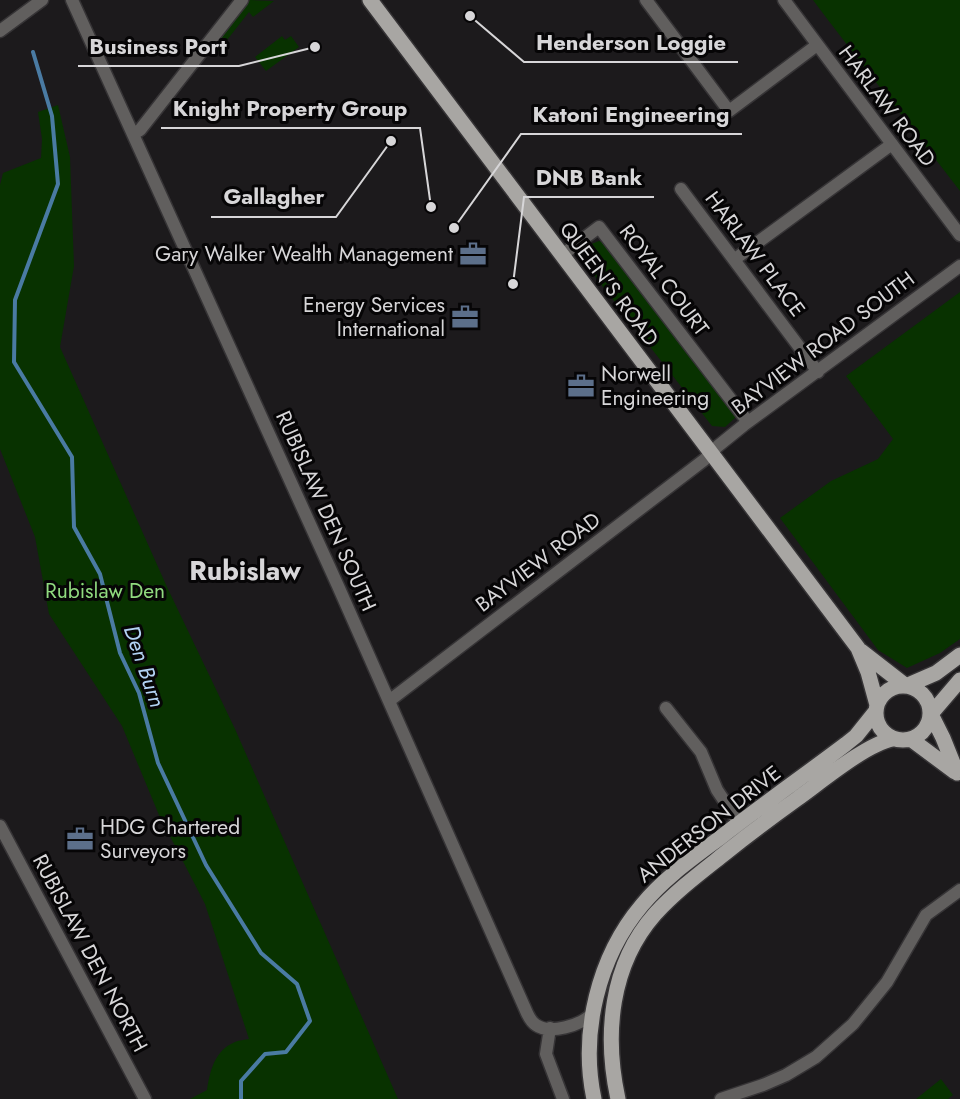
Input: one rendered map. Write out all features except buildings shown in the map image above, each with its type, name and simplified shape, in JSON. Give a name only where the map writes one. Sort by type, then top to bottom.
[{"type":"main road","name":"QUEEN'S ROAD","points":[[370,0],[859,650],[868,672],[877,708]]},
{"type":"main road","name":"QUEEN'S ROAD","points":[[859,650],[906,686]]},
{"type":"main road","points":[[960,655],[936,673],[885,693],[877,708],[880,728],[893,739],[912,740],[925,730],[931,714],[960,680]]},
{"type":"main road","points":[[906,686],[921,693],[926,699],[958,776]]},
{"type":"main road","name":"ANDERSON DRIVE","points":[[594,1099],[589,1057],[592,1014],[610,956],[640,906],[676,871],[856,736],[877,708]]},
{"type":"main road","name":"ANDERSON DRIVE","points":[[621,1098],[611,1040],[614,1002],[617,986],[627,960],[645,926],[685,884],[780,811],[874,745],[893,739]]},
{"type":"main road","points":[[912,740],[958,776]]},
{"type":"street","points":[[0,31],[42,0]]},
{"type":"street","name":"RUBISLAW DEN SOUTH","points":[[72,0],[463,864],[527,1013],[536,1025],[550,1028]]},
{"type":"street","points":[[133,134],[140,130],[242,0]]},
{"type":"street","points":[[646,0],[729,111],[817,45]]},
{"type":"street","name":"HARLAW ROAD","points":[[784,0],[960,235]]},
{"type":"street","points":[[735,260],[892,144]]},
{"type":"street","name":"HARLAW PLACE","points":[[681,189],[818,372]]},
{"type":"street","name":"ROYAL COURT","points":[[562,255],[599,227],[748,422]]},
{"type":"street","name":"BAYVIEW ROAD SOUTH","points":[[711,453],[748,422],[960,266]]},
{"type":"street","name":"BAYVIEW ROAD","points":[[389,701],[711,453]]},
{"type":"street","points":[[666,708],[701,752],[717,790],[739,823]]},
{"type":"street","name":"RUBISLAW DEN NORTH","points":[[0,826],[145,1099]]},
{"type":"street","points":[[721,1099],[786,1075],[816,1057],[853,1024],[887,982],[926,915],[960,890]]},
{"type":"street","points":[[563,1099],[546,1054],[550,1028],[584,1022],[592,1014]]},
{"type":"green space","points":[[250,0],[274,1],[253,17],[249,12],[216,54],[212,49]]},
{"type":"green space","points":[[813,0],[960,0],[960,191],[828,20]]},
{"type":"green space","points":[[282,36],[285,40],[291,36],[299,47],[266,71],[255,57]]},
{"type":"green space","name":"Rubislaw Den","points":[[58,105],[70,157],[74,266],[60,347],[167,587],[235,729],[398,1099],[190,1099],[207,1090],[212,1068],[218,1055],[235,1042],[249,1039],[205,904],[159,815],[122,726],[49,614],[35,537],[0,449],[0,185],[3,173],[41,158],[42,139],[38,112]]},
{"type":"green space","points":[[599,241],[605,243],[736,417],[725,427],[712,426],[586,265],[584,251],[589,245]]},
{"type":"green space","points":[[960,292],[960,639],[940,653],[907,668],[878,650],[780,518],[831,481],[878,459],[893,439],[846,376]]},
{"type":"green space","points":[[941,1079],[953,1095],[948,1099],[916,1099]]},
{"type":"waterway","name":"Den Burn","points":[[33,52],[52,116],[58,184],[15,300],[14,362],[72,457],[74,527],[100,574],[120,653],[139,693],[158,763],[206,865],[261,953],[297,984],[310,1021],[286,1052],[265,1054],[241,1081],[241,1099]]},
{"type":"place","name":"Henderson Loggie","points":[[470,16]]},
{"type":"place","name":"Business Port","points":[[315,47]]},
{"type":"place","name":"Gallagher","points":[[391,141]]},
{"type":"place","name":"Knight Property Group","points":[[431,207]]},
{"type":"place","name":"Katoni Engineering","points":[[454,228]]},
{"type":"place","name":"Gary Walker Wealth Management","points":[[473,254]]},
{"type":"place","name":"DNB Bank","points":[[513,284]]},
{"type":"place","name":"Energy Services International","points":[[465,317]]},
{"type":"place","name":"Norwell Engineering","points":[[581,386]]},
{"type":"place","name":"HDG Chartered Surveyors","points":[[80,839]]},
{"type":"district","name":"Rubislaw","points":[[245,570]]}]
